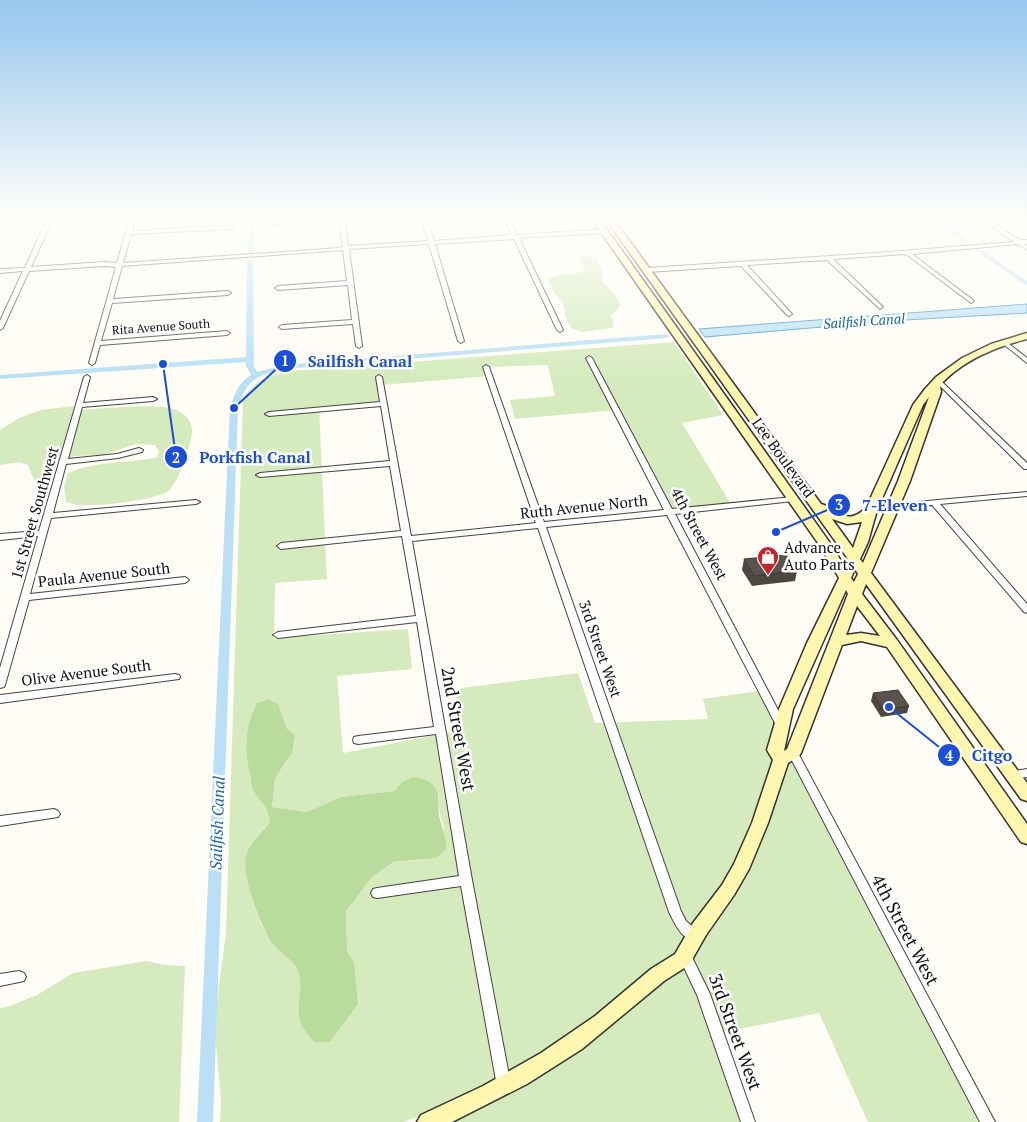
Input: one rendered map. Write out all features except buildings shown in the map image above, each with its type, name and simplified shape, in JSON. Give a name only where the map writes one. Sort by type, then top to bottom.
[{"type":"main road","name":"Lee Boulevard","points":[[637,273],[832,555],[855,594],[892,643],[1027,837]]},
{"type":"main road","name":"Lee Boulevard","points":[[649,273],[864,574],[1027,795]]},
{"type":"main road","points":[[787,756],[775,750],[781,725],[814,643],[862,542],[871,510],[918,405],[928,391],[950,369],[968,357],[1004,342],[1027,336]]},
{"type":"main road","points":[[428,1122],[463,1108],[549,1061],[584,1038],[629,1002],[656,976],[685,957],[694,936],[733,882],[744,860],[855,594],[894,506],[936,392],[936,383]]},
{"type":"main road","points":[[918,405],[920,411],[914,434],[920,438]]},
{"type":"main road","points":[[902,441],[920,438]]},
{"type":"main road","points":[[815,503],[844,519],[862,519],[871,510]]},
{"type":"main road","points":[[837,641],[861,637],[892,643]]},
{"type":"street","points":[[0,328],[25,273]]},
{"type":"street","points":[[92,363],[117,273]]},
{"type":"street","points":[[349,273],[358,346]]},
{"type":"street","points":[[441,273],[461,340]]},
{"type":"street","points":[[533,273],[560,330]]},
{"type":"street","points":[[752,273],[789,314]]},
{"type":"street","points":[[844,273],[880,307]]},
{"type":"street","points":[[935,273],[971,301]]},
{"type":"street","points":[[278,288],[350,283]]},
{"type":"street","points":[[109,301],[228,293]]},
{"type":"street","points":[[282,328],[355,322]]},
{"type":"street","name":"Rita Avenue South","points":[[97,343],[227,333]]},
{"type":"street","points":[[1004,342],[1027,361]]},
{"type":"street","name":"4th Street West","points":[[589,358],[781,725]]},
{"type":"street","name":"3rd Street West","points":[[486,367],[675,912],[682,925],[694,936]]},
{"type":"street","name":"1st Street Southwest","points":[[0,685],[87,377]]},
{"type":"street","name":"2nd Street West","points":[[379,377],[466,880],[504,1086]]},
{"type":"street","points":[[936,383],[1027,467]]},
{"type":"street","points":[[80,406],[153,399]]},
{"type":"street","points":[[269,414],[384,404]]},
{"type":"street","points":[[64,462],[118,456],[139,450]]},
{"type":"street","points":[[260,475],[394,463]]},
{"type":"street","points":[[894,506],[1027,494]]},
{"type":"street","name":"Ruth Avenue North","points":[[281,546],[540,526],[793,499]]},
{"type":"street","points":[[48,516],[196,502]]},
{"type":"street","points":[[934,502],[1027,610]]},
{"type":"street","points":[[0,537],[43,533]]},
{"type":"street","name":"Paula Avenue South","points":[[26,597],[185,580]]},
{"type":"street","points":[[278,635],[421,618]]},
{"type":"street","name":"Olive Avenue South","points":[[0,699],[175,678]]},
{"type":"street","points":[[358,740],[440,730]]},
{"type":"street","name":"4th Street West","points":[[787,756],[988,1122]]},
{"type":"street","points":[[1012,775],[1027,774]]},
{"type":"street","points":[[0,821],[54,814]]},
{"type":"street","points":[[377,893],[466,880]]},
{"type":"street","name":"3rd Street West","points":[[685,957],[703,994],[748,1122]]},
{"type":"street","points":[[0,980],[19,977]]},
{"type":"green space","points":[[602,273],[603,283],[614,293],[621,305],[611,316],[614,323],[612,328],[584,332],[572,329],[562,303],[551,287],[549,279],[562,275]]},
{"type":"green space","points":[[674,342],[723,415],[682,423],[732,506],[671,512],[616,410],[515,419],[510,400],[555,396],[548,365],[486,367],[489,376],[382,385],[380,407],[319,407],[327,579],[275,583],[274,638],[408,629],[412,669],[337,676],[343,753],[462,730],[454,689],[578,673],[595,723],[708,719],[703,699],[765,690],[777,714],[771,759],[773,760],[737,858],[726,879],[678,953],[578,1032],[500,1080],[421,1116],[403,1122],[220,1122],[221,1098],[214,1023],[226,933],[243,400],[251,388],[262,380],[290,371]],"holes":[[[269,699],[278,704],[292,753],[275,778],[272,807],[307,812],[341,797],[394,791],[401,783],[439,796],[438,807],[444,828],[422,860],[393,862],[371,878],[346,911],[347,951],[354,962],[339,1029],[330,1042],[299,1017],[300,976],[295,966],[274,943],[262,926],[250,894],[246,870],[248,849],[270,822],[250,776],[257,703]]]},
{"type":"green space","points":[[74,406],[73,410],[143,406],[158,407],[170,408],[184,414],[191,423],[192,435],[184,462],[171,488],[160,495],[125,502],[77,505],[66,502],[64,487],[68,473],[100,464],[156,458],[159,451],[155,445],[136,444],[103,455],[75,456],[57,462],[50,485],[45,486],[41,486],[35,481],[28,465],[19,462],[0,465],[0,430],[21,417],[41,410]]},
{"type":"green space","points":[[269,699],[278,704],[287,729],[295,735],[292,753],[275,778],[272,807],[307,812],[341,797],[394,791],[401,783],[413,777],[432,784],[438,796],[439,816],[445,837],[446,850],[436,858],[393,862],[371,878],[346,911],[347,951],[354,962],[358,1004],[330,1042],[314,1042],[301,1023],[299,1011],[299,974],[295,965],[275,947],[267,935],[248,885],[245,861],[247,852],[254,840],[270,822],[265,807],[252,787],[248,765],[248,730],[257,703]]},
{"type":"green space","points":[[795,758],[810,780],[997,1122],[868,1122],[819,1013],[724,1032],[754,1122],[450,1122],[508,1094],[587,1044],[693,958],[703,937],[741,884],[761,840],[787,764]]},
{"type":"green space","points":[[147,961],[164,965],[185,966],[179,1122],[0,1122],[0,1008],[37,995],[73,973]]},
{"type":"water","points":[[1027,304],[1027,313],[905,320],[705,337],[699,329]]},
{"type":"waterway","points":[[250,273],[250,359]]},
{"type":"waterway","points":[[1012,273],[1027,284]]},
{"type":"waterway","name":"Sailfish Canal","points":[[205,1122],[234,408],[245,383],[257,375],[284,367],[666,336]]},
{"type":"waterway","points":[[0,377],[250,359]]},
{"type":"waterway","points":[[250,359],[250,366],[255,375]]},
{"type":"place","name":"Porkfish Canal","points":[[163,364]]},
{"type":"place","name":"Sailfish Canal","points":[[234,408]]},
{"type":"place","name":"7-Eleven","points":[[776,532]]},
{"type":"place","name":"Advance Auto Parts","points":[[768,576]]},
{"type":"place","name":"Citgo","points":[[889,707]]}]
